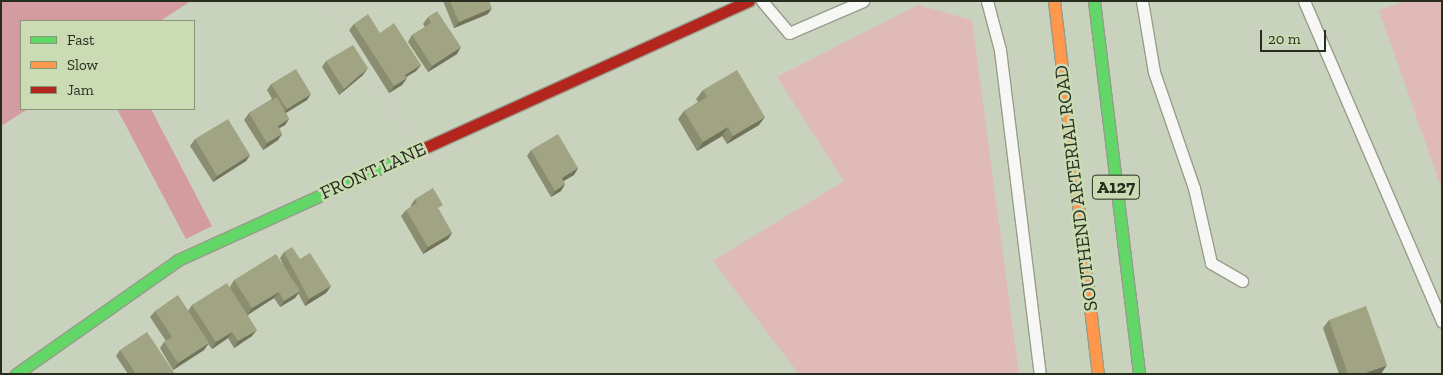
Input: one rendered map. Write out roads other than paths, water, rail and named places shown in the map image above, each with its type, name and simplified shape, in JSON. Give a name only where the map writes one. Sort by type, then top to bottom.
[{"type":"main road","name":"FRONT LANE","points":[[16,374],[178,260],[749,1]]},
{"type":"main road","name":"SOUTHEND ARTERIAL ROAD","points":[[1054,1],[1098,374]]},
{"type":"main road","name":"A127","points":[[1094,1],[1139,374]]},
{"type":"lane","points":[[762,1],[790,34],[863,1]]},
{"type":"lane","points":[[987,1],[1000,50],[1040,374]]},
{"type":"lane","points":[[1142,1],[1154,72],[1194,188],[1211,263],[1242,282]]},
{"type":"lane","points":[[1304,1],[1442,322]]}]
